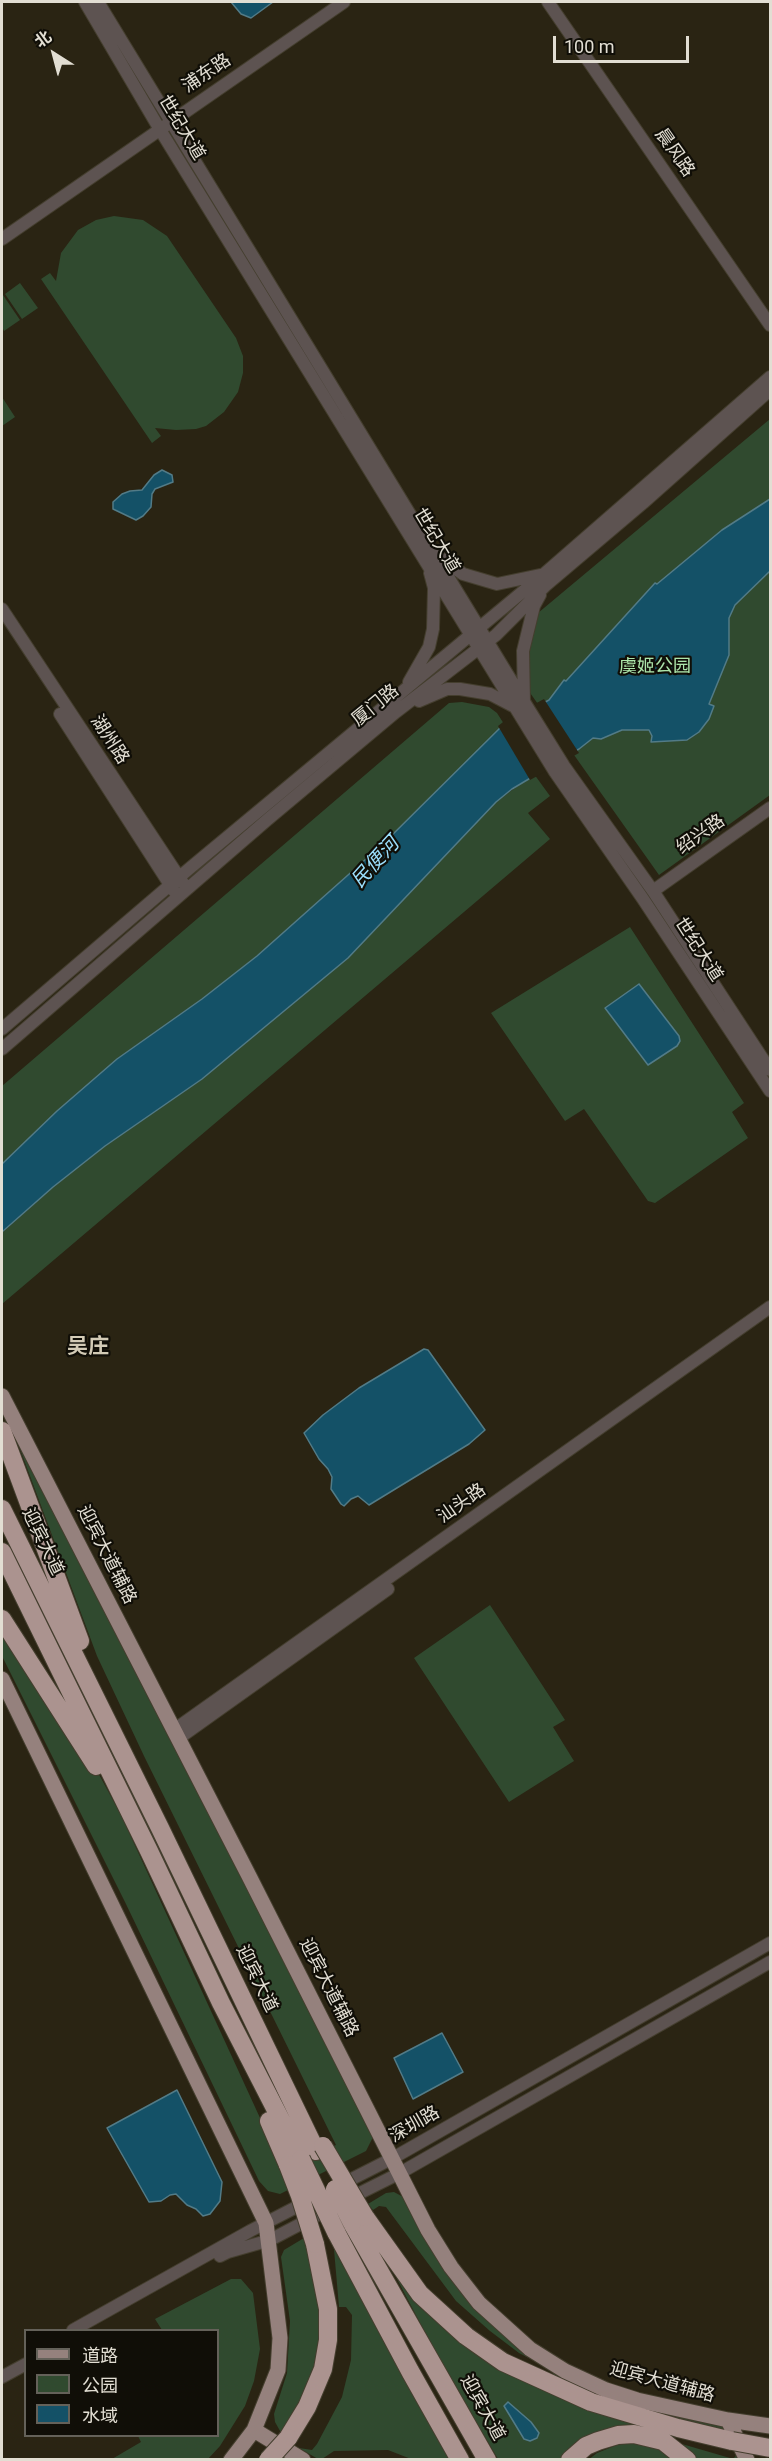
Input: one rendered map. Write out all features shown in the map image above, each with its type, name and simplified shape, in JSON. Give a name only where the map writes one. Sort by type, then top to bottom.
[{"type":"highway","points":[[2,1431],[69,1615],[160,1828]]},
{"type":"highway","name":"迎宾大道","points":[[2,1509],[245,2004],[336,2232],[460,2460]]},
{"type":"highway","points":[[2,1552],[149,1851],[220,2002],[307,2155],[300,2196],[315,2244],[328,2309],[328,2340],[323,2369],[307,2407],[288,2438],[268,2460]]},
{"type":"highway","points":[[2,1619],[149,1851]]},
{"type":"highway","name":"迎宾大道","points":[[307,2155],[359,2220],[487,2460]]},
{"type":"highway","points":[[359,2220],[420,2294],[466,2336],[503,2362],[591,2402],[678,2428],[771,2448]]},
{"type":"highway","points":[[570,2460],[586,2446],[598,2441],[618,2435],[634,2434],[663,2441],[687,2460]]},
{"type":"main road","name":"迎宾大道辅路","points":[[2,1396],[428,2230],[451,2267],[479,2303],[530,2349],[565,2371],[606,2390],[637,2400],[728,2420],[747,2460]]},
{"type":"main road","points":[[2,1679],[266,2223],[270,2240],[280,2338],[278,2370],[254,2430],[231,2460]]},
{"type":"main road","points":[[728,2420],[771,2426]]},
{"type":"main road","points":[[254,2430],[303,2460]]},
{"type":"street","name":"世纪大道","points":[[85,2],[159,129],[431,557]]},
{"type":"street","name":"世纪大道","points":[[98,2],[521,708],[771,1091]]},
{"type":"street","name":"浦东路","points":[[2,239],[344,2]]},
{"type":"street","name":"晨风路","points":[[548,2],[771,325]]},
{"type":"street","name":"厦门路","points":[[2,1048],[396,712],[483,645],[544,580],[771,377]]},
{"type":"street","name":"厦门路","points":[[2,1029],[174,882],[475,632],[544,580],[771,390]]},
{"type":"street","points":[[396,712],[428,697],[453,689],[490,694],[521,708],[523,651],[534,606],[544,580],[497,584],[463,574],[431,557]]},
{"type":"street","points":[[398,696],[419,668],[429,647],[435,614],[431,557]]},
{"type":"street","name":"湖州路","points":[[2,609],[174,882]]},
{"type":"street","name":"湖州路","points":[[2,622],[183,893]]},
{"type":"street","name":"世纪大道","points":[[560,769],[653,891],[771,1070]]},
{"type":"street","name":"绍兴路","points":[[653,891],[771,808]]},
{"type":"street","name":"汕头路","points":[[176,1734],[771,1307]]},
{"type":"street","name":"汕头路","points":[[176,1734],[771,1316]]},
{"type":"street","name":"深圳路","points":[[77,2329],[266,2223],[393,2158],[771,1943]]},
{"type":"street","name":"深圳路","points":[[92,2329],[228,2252],[270,2240],[400,2172],[771,1962]]},
{"type":"street","points":[[2,2368],[24,2356]]},
{"type":"street","points":[[2,2377],[24,2365]]},
{"type":"green space","points":[[114,216],[143,220],[167,236],[236,338],[243,356],[243,373],[238,392],[224,412],[206,426],[196,429],[155,428],[161,436],[152,443],[41,279],[50,273],[56,281],[61,253],[78,230],[96,220]]},
{"type":"green space","points":[[20,283],[38,308],[22,319],[5,294]]},
{"type":"green space","points":[[3,295],[20,320],[4,331],[2,327]]},
{"type":"green space","points":[[2,397],[15,417],[2,426]]},
{"type":"green space","name":"虞姬公园","points":[[770,419],[770,795],[659,875],[528,690],[530,639],[538,613]]},
{"type":"green space","points":[[462,702],[489,707],[497,713],[504,724],[384,843],[257,956],[202,999],[117,1059],[57,1111],[2,1164],[2,1086],[449,703]]},
{"type":"green space","points":[[534,774],[550,796],[528,813],[550,839],[2,1304],[2,1233],[53,1187],[105,1146],[202,1079],[348,958],[496,802]]},
{"type":"green space","points":[[630,927],[744,1103],[732,1112],[748,1138],[655,1203],[648,1201],[584,1109],[565,1121],[491,1013]]},
{"type":"green space","points":[[5,1409],[374,2135],[366,2151],[280,2194],[268,2191],[259,2181],[125,1902],[2,1656],[2,1623],[101,1778],[121,1815],[283,2168],[336,2145],[97,1656]]},
{"type":"green space","points":[[490,1605],[565,1720],[553,1727],[574,1761],[509,1802],[414,1658]]},
{"type":"green space","points":[[394,2192],[407,2199],[449,2271],[555,2369],[724,2423],[730,2432],[627,2406],[552,2376],[554,2371],[519,2353],[456,2301],[386,2207],[379,2206],[373,2210],[368,2204],[386,2193]]},
{"type":"green space","points":[[309,2235],[319,2273],[320,2369],[284,2438],[275,2422],[274,2414],[287,2373],[290,2321],[281,2257],[284,2250]]},
{"type":"green space","points":[[333,2238],[456,2459],[411,2459],[388,2450],[334,2451],[318,2459],[299,2448],[312,2450],[317,2444],[342,2397],[351,2360],[352,2315],[346,2307],[339,2307]]},
{"type":"green space","points":[[376,2239],[456,2333],[647,2425],[565,2459],[498,2459],[440,2361]]},
{"type":"green space","points":[[231,2279],[241,2279],[253,2293],[260,2349],[254,2381],[245,2406],[220,2446],[208,2459],[112,2459],[141,2442],[138,2437],[219,2437],[219,2329],[161,2329],[155,2319]]},
{"type":"green space","points":[[644,2433],[730,2458],[734,2458],[739,2452],[743,2460],[588,2460],[597,2453],[622,2443],[642,2443]]},
{"type":"water","points":[[231,2],[273,2],[251,18],[241,14]]},
{"type":"water","points":[[162,470],[172,475],[173,482],[155,489],[152,494],[151,507],[143,516],[136,520],[113,509],[113,502],[122,494],[142,490],[154,475]]},
{"type":"water","name":"民便河","points":[[770,499],[770,571],[735,605],[729,618],[729,655],[709,704],[714,706],[709,719],[699,732],[687,740],[651,742],[652,736],[649,730],[622,730],[601,739],[593,738],[579,749],[512,789],[496,802],[348,958],[202,1079],[105,1146],[53,1187],[2,1232],[2,1164],[57,1111],[117,1059],[202,999],[257,956],[384,843],[504,724],[549,700],[564,680],[566,681],[655,583],[657,584],[722,530]]},
{"type":"water","points":[[639,984],[679,1036],[680,1041],[677,1046],[648,1065],[605,1008]]},
{"type":"water","points":[[424,1349],[428,1350],[485,1430],[469,1444],[369,1505],[358,1496],[344,1506],[331,1489],[332,1477],[328,1469],[319,1459],[304,1433],[323,1415],[359,1388]]},
{"type":"water","points":[[442,2033],[463,2072],[413,2099],[394,2058]]},
{"type":"water","points":[[177,2090],[222,2182],[220,2201],[210,2214],[203,2216],[176,2194],[161,2201],[149,2202],[107,2128]]},
{"type":"water","points":[[508,2402],[531,2422],[539,2433],[537,2438],[530,2441],[524,2439],[504,2406]]},
{"type":"pier","points":[[544,699],[579,753],[530,780],[498,726]]},
{"type":"district","name":"吴庄","points":[[88,1348]]}]
